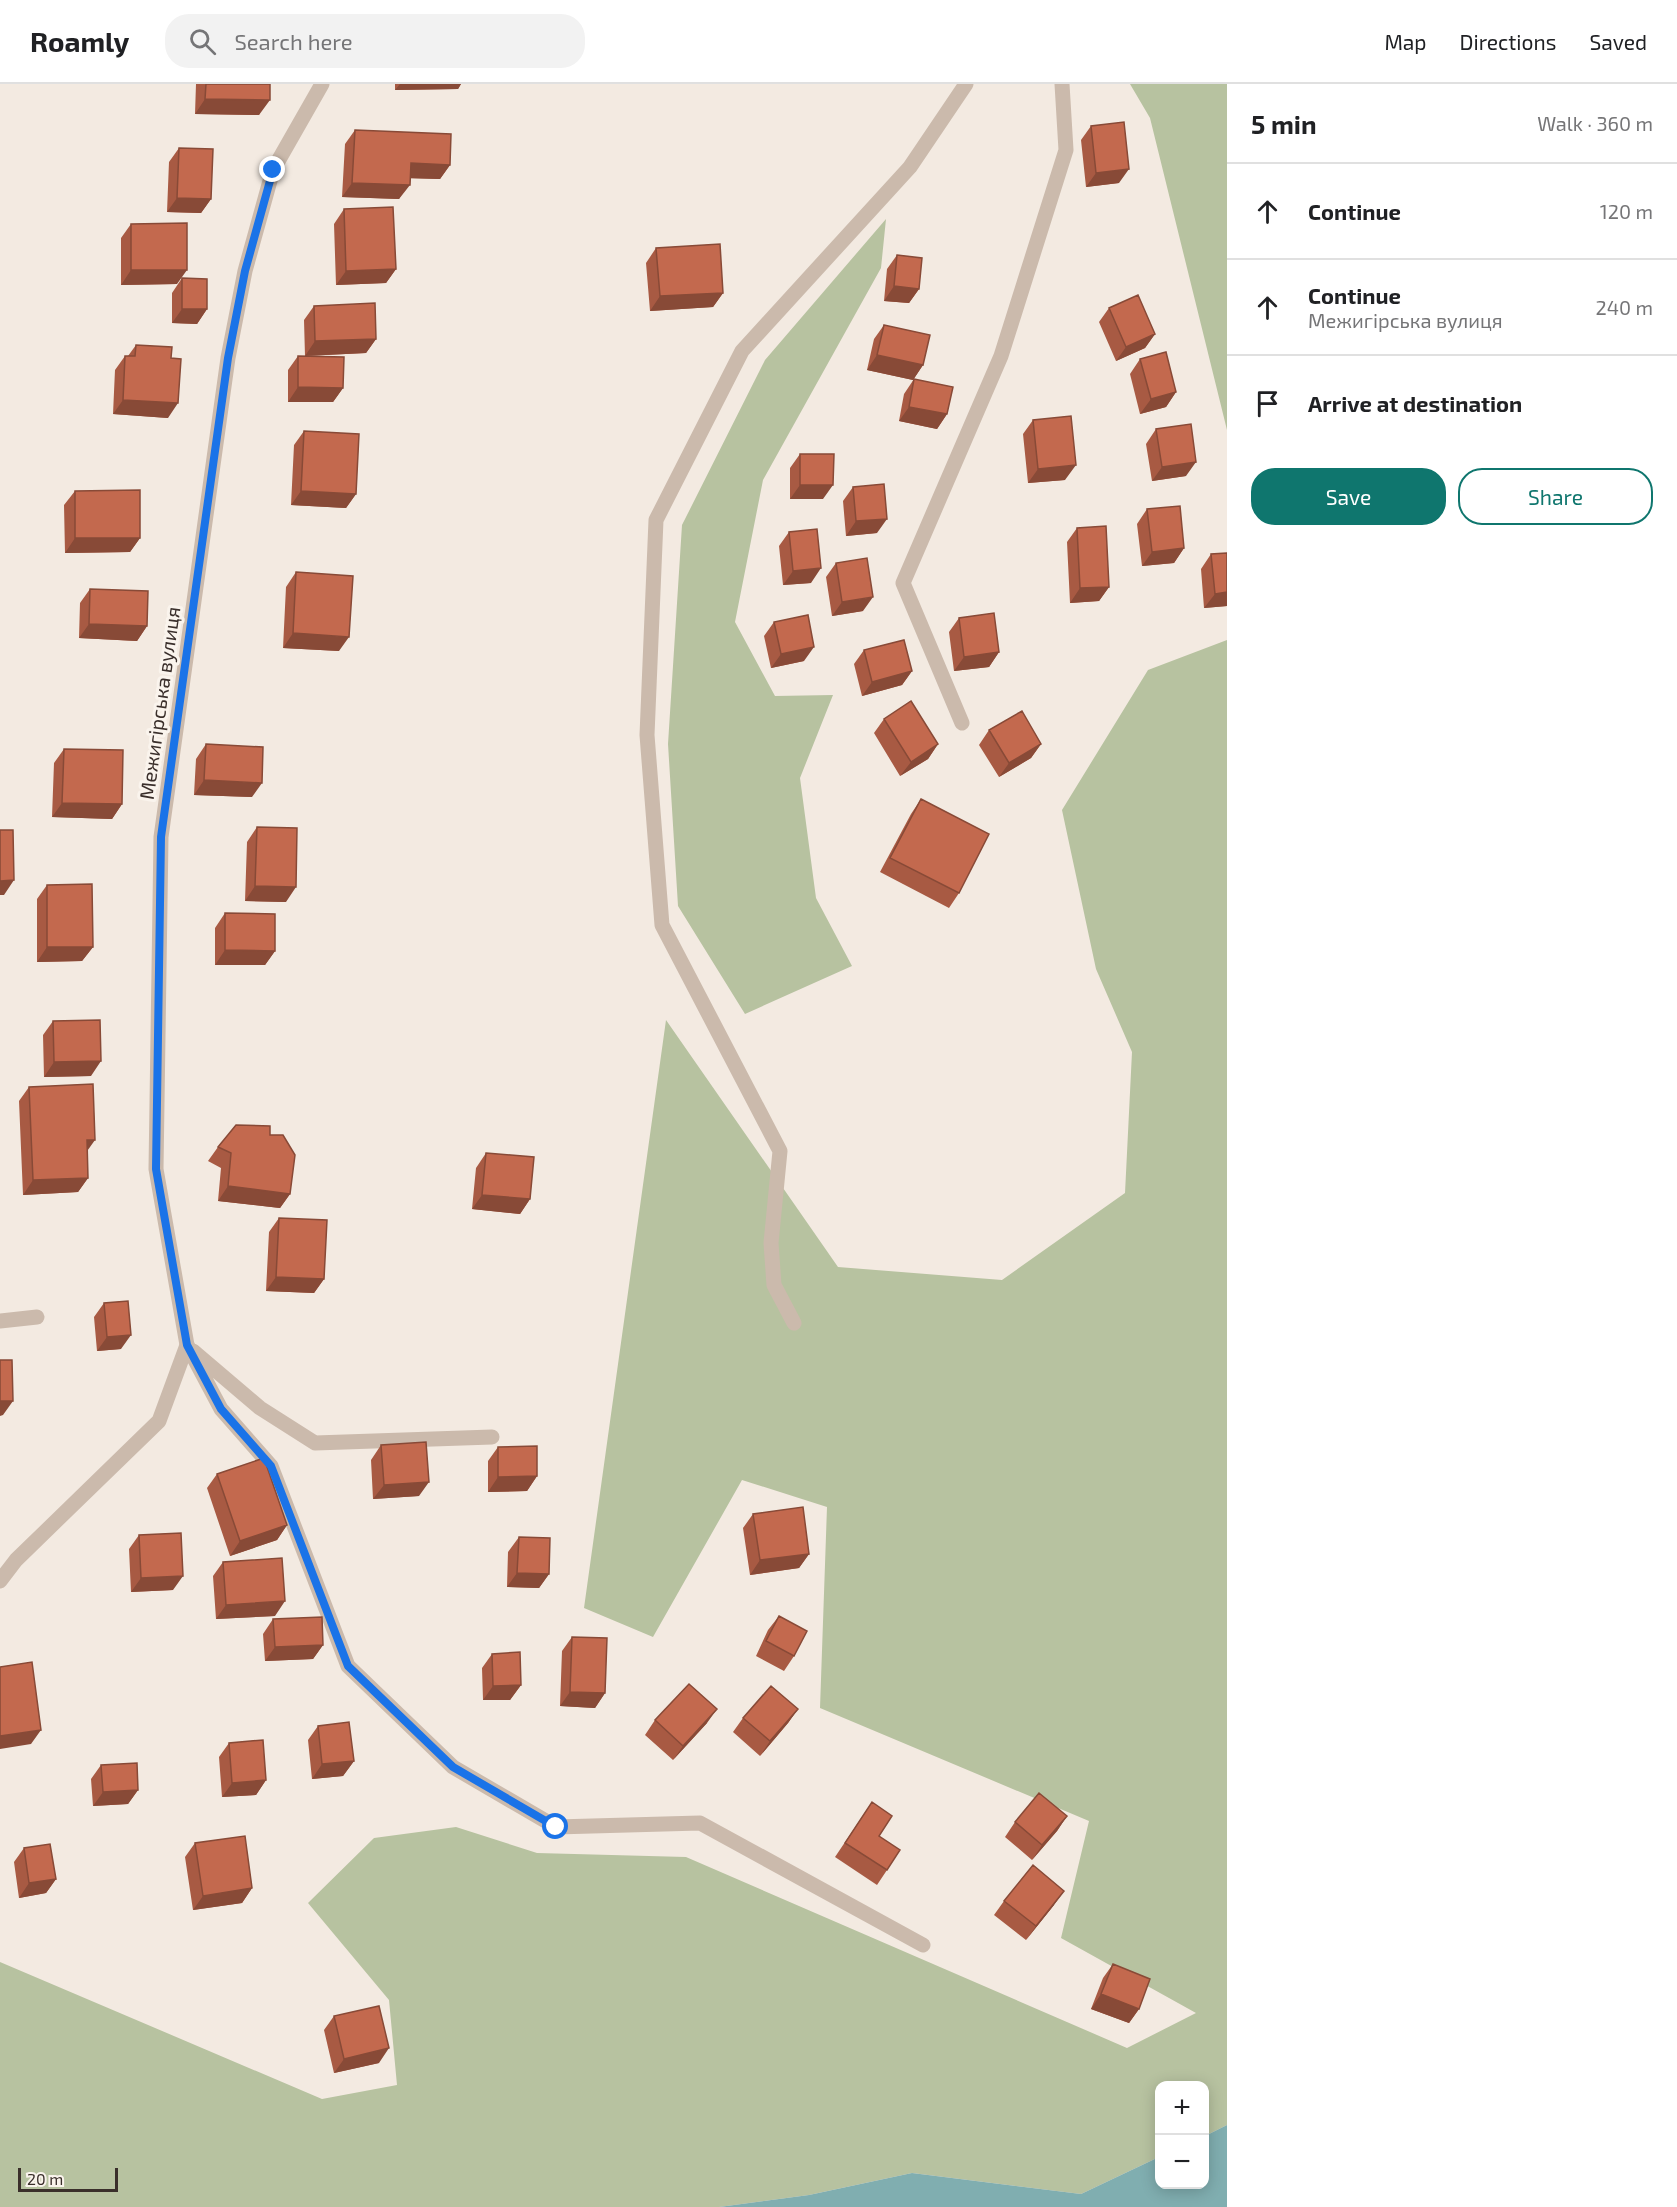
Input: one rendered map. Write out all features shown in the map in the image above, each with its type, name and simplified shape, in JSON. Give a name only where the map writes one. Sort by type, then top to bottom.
[{"type":"street","name":"Межигірська вулиця","points":[[187,1345],[156,1169],[161,837],[228,358],[245,271],[273,170],[322,84]]},
{"type":"street","points":[[794,1323],[774,1285],[771,1243],[780,1151],[662,925],[647,735],[656,520],[742,351],[910,167],[966,84]]},
{"type":"street","points":[[962,723],[903,583],[1001,356],[1066,150],[1062,84]]},
{"type":"street","points":[[0,1321],[37,1317]]},
{"type":"street","points":[[187,1345],[260,1408],[315,1443],[492,1437]]},
{"type":"street","points":[[0,1581],[15,1560],[159,1421],[187,1345]]},
{"type":"street","points":[[187,1345],[221,1409],[271,1466],[348,1666],[453,1767],[556,1827],[700,1823],[923,1945]]},
{"type":"green space","points":[[1130,84],[1227,84],[1227,430],[1150,118]]},
{"type":"green space","points":[[886,219],[881,268],[763,480],[735,622],[775,696],[833,695],[800,778],[816,898],[852,966],[745,1014],[678,906],[668,744],[682,525],[765,360]]},
{"type":"green space","points":[[1227,640],[1227,2125],[1209,2134],[1209,2081],[1155,2081],[1155,2159],[1081,2194],[912,2173],[809,2195],[719,2207],[0,2207],[0,1962],[322,2099],[397,2085],[389,2000],[308,1903],[374,1838],[456,1827],[537,1853],[686,1857],[1127,2048],[1196,2013],[1061,1938],[1089,1821],[820,1708],[827,1507],[742,1480],[653,1637],[584,1608],[666,1020],[838,1267],[1002,1280],[1125,1193],[1132,1052],[1096,969],[1062,810],[1148,670]]},
{"type":"water","points":[[1227,2125],[1227,2207],[719,2207],[809,2195],[912,2173],[1081,2194],[1155,2159],[1155,2189],[1209,2189],[1209,2134]]},
{"type":"building","points":[[206,84],[270,84],[270,100],[205,99]]},
{"type":"building","points":[[1124,122],[1129,169],[1096,173],[1091,126]]},
{"type":"building","points":[[355,130],[451,134],[450,165],[411,163],[410,185],[352,183]]},
{"type":"building","points":[[179,148],[213,149],[211,199],[177,198]]},
{"type":"building","points":[[393,207],[396,269],[346,271],[344,209]]},
{"type":"building","points":[[187,223],[187,270],[131,270],[131,224]]},
{"type":"building","points":[[720,244],[723,293],[660,296],[656,248]]},
{"type":"building","points":[[897,255],[922,258],[919,289],[894,286]]},
{"type":"building","points":[[182,278],[207,279],[207,309],[182,309]]},
{"type":"building","points":[[1138,295],[1155,334],[1126,347],[1109,308]]},
{"type":"building","points":[[375,303],[376,339],[315,341],[314,306]]},
{"type":"building","points":[[884,325],[930,335],[923,365],[877,355]]},
{"type":"building","points":[[136,345],[172,347],[171,358],[181,359],[178,403],[123,400],[125,356],[135,356]]},
{"type":"building","points":[[1166,352],[1176,392],[1151,399],[1140,359]]},
{"type":"building","points":[[298,356],[344,357],[343,388],[298,387]]},
{"type":"building","points":[[914,379],[953,387],[947,414],[909,407]]},
{"type":"building","points":[[1071,416],[1076,465],[1038,469],[1033,420]]},
{"type":"building","points":[[1191,424],[1196,462],[1162,467],[1156,429]]},
{"type":"building","points":[[304,431],[359,434],[356,494],[301,491]]},
{"type":"building","points":[[800,454],[834,454],[833,485],[800,485]]},
{"type":"building","points":[[884,484],[887,519],[856,521],[853,487]]},
{"type":"building","points":[[140,490],[140,538],[75,538],[75,491]]},
{"type":"building","points":[[1180,506],[1184,548],[1152,552],[1147,509]]},
{"type":"building","points":[[1106,526],[1109,587],[1080,588],[1077,528]]},
{"type":"building","points":[[817,529],[821,568],[793,571],[789,532]]},
{"type":"building","points":[[1227,553],[1227,592],[1215,594],[1211,554]]},
{"type":"building","points":[[867,558],[873,597],[842,602],[836,563]]},
{"type":"building","points":[[296,572],[353,576],[349,637],[293,633]]},
{"type":"building","points":[[90,589],[148,591],[147,626],[89,624]]},
{"type":"building","points":[[994,613],[999,652],[964,657],[959,618]]},
{"type":"building","points":[[808,615],[814,647],[781,654],[774,622]]},
{"type":"building","points":[[904,640],[912,671],[872,682],[864,650]]},
{"type":"building","points":[[911,701],[938,744],[911,762],[884,719]]},
{"type":"building","points":[[1022,711],[1041,744],[1009,763],[989,730]]},
{"type":"building","points":[[206,744],[263,747],[262,783],[204,780]]},
{"type":"building","points":[[64,749],[123,750],[122,804],[62,803]]},
{"type":"building","points":[[921,799],[989,834],[959,893],[890,858]]},
{"type":"building","points":[[257,827],[297,828],[296,887],[255,886]]},
{"type":"building","points":[[0,830],[13,830],[14,880],[0,881]]},
{"type":"building","points":[[92,884],[93,947],[47,947],[47,885]]},
{"type":"building","points":[[225,913],[275,914],[275,951],[225,950]]},
{"type":"building","points":[[100,1020],[101,1061],[54,1062],[53,1021]]},
{"type":"building","points":[[93,1084],[95,1140],[87,1140],[88,1178],[33,1180],[29,1087]]},
{"type":"building","points":[[236,1125],[270,1126],[270,1135],[283,1135],[295,1155],[290,1194],[228,1186],[231,1153],[218,1147]]},
{"type":"building","points":[[486,1153],[534,1157],[530,1199],[482,1195]]},
{"type":"building","points":[[279,1218],[327,1220],[324,1279],[276,1277]]},
{"type":"building","points":[[128,1301],[131,1335],[107,1337],[104,1303]]},
{"type":"building","points":[[0,1360],[12,1360],[13,1401],[0,1401]]},
{"type":"building","points":[[426,1442],[429,1482],[384,1485],[381,1445]]},
{"type":"building","points":[[537,1446],[537,1476],[498,1477],[498,1447]]},
{"type":"building","points":[[264,1458],[287,1525],[240,1541],[217,1474]]},
{"type":"building","points":[[803,1507],[809,1554],[760,1560],[753,1514]]},
{"type":"building","points":[[181,1533],[183,1576],[141,1578],[139,1535]]},
{"type":"building","points":[[519,1537],[550,1538],[549,1574],[517,1573]]},
{"type":"building","points":[[282,1558],[285,1601],[226,1605],[223,1562]]},
{"type":"building","points":[[779,1616],[807,1631],[794,1656],[766,1641]]},
{"type":"building","points":[[322,1617],[323,1645],[275,1647],[273,1619]]},
{"type":"building","points":[[572,1637],[607,1638],[605,1693],[570,1692]]},
{"type":"building","points":[[520,1652],[521,1685],[493,1686],[492,1654]]},
{"type":"building","points":[[32,1662],[41,1730],[0,1736],[0,1667]]},
{"type":"building","points":[[689,1684],[717,1709],[683,1746],[655,1720]]},
{"type":"building","points":[[771,1686],[798,1709],[770,1741],[743,1718]]},
{"type":"building","points":[[349,1722],[354,1761],[322,1764],[318,1726]]},
{"type":"building","points":[[263,1740],[266,1780],[232,1783],[229,1743]]},
{"type":"building","points":[[137,1763],[138,1790],[103,1792],[101,1765]]},
{"type":"building","points":[[1039,1793],[1067,1816],[1042,1845],[1015,1822]]},
{"type":"building","points":[[872,1802],[892,1816],[879,1836],[900,1850],[887,1870],[845,1843]]},
{"type":"building","points":[[245,1836],[252,1888],[203,1896],[195,1843]]},
{"type":"building","points":[[50,1844],[56,1879],[29,1883],[24,1848]]},
{"type":"building","points":[[1033,1865],[1064,1891],[1036,1926],[1004,1901]]},
{"type":"building","points":[[1113,1964],[1150,1979],[1139,2009],[1101,1994]]},
{"type":"building","points":[[379,2006],[389,2048],[344,2059],[334,2016]]},
{"type":"route","points":[[273,170],[245,271],[228,358],[161,837],[156,1169],[187,1345],[221,1409],[271,1466],[348,1666],[453,1767],[556,1827]]}]
